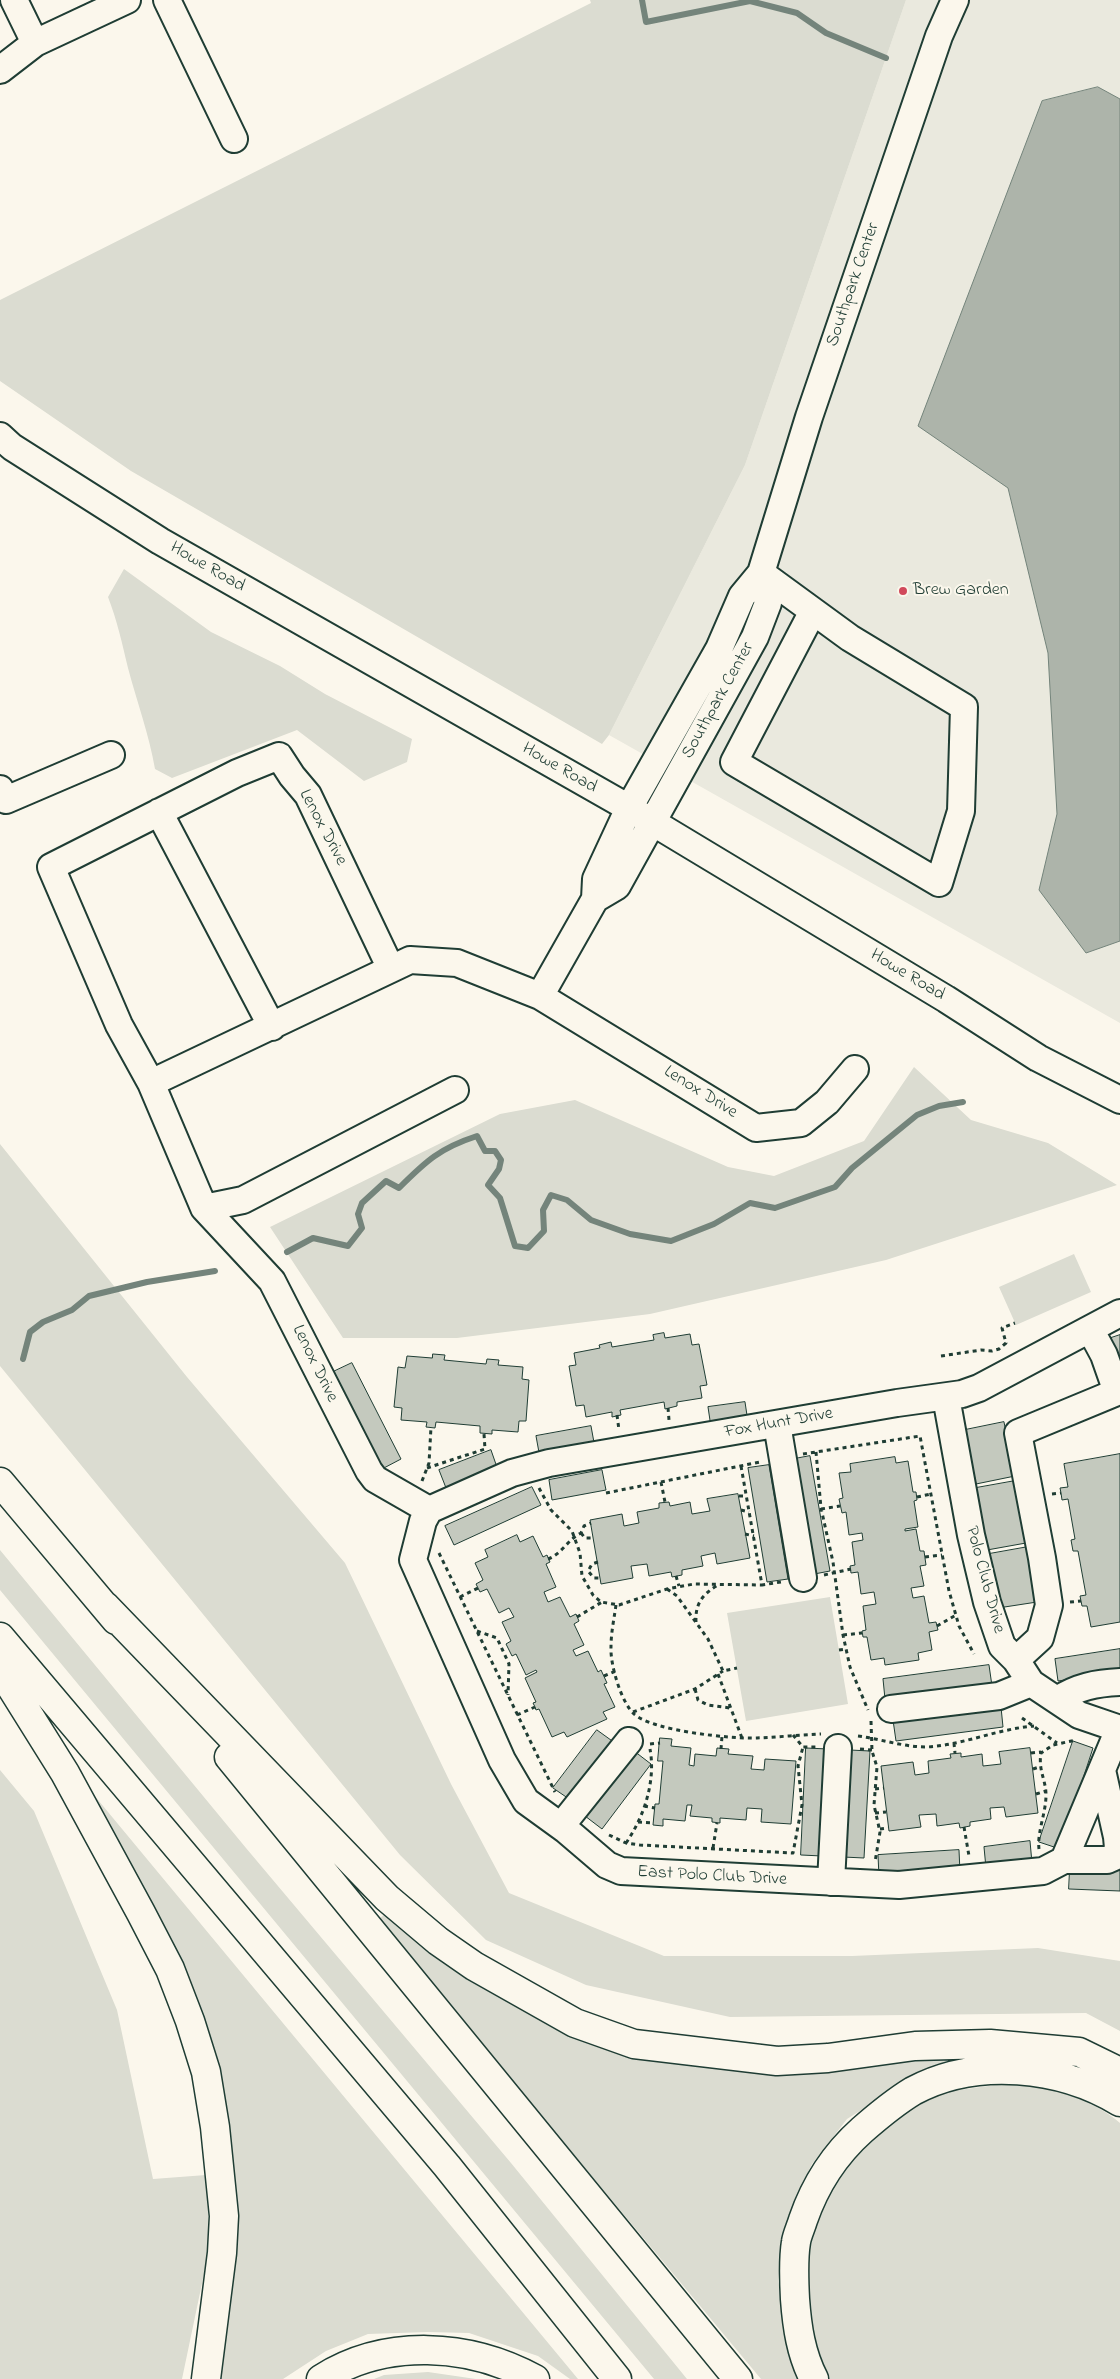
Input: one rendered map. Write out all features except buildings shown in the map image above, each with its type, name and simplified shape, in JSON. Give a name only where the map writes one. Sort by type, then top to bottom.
[{"type":"highway","points":[[0,1482],[105,1606],[738,2379]]},
{"type":"highway","points":[[105,1606],[387,1898],[438,1940],[474,1966],[575,2023],[634,2044],[733,2057],[785,2060],[828,2058],[915,2046],[990,2044],[1079,2052],[1120,2072]]},
{"type":"highway","points":[[0,1637],[447,2166],[617,2379]]},
{"type":"highway","points":[[0,1669],[65,1773],[170,1969],[190,2021],[206,2072],[215,2128],[224,2216],[222,2253],[206,2379]]},
{"type":"highway","points":[[814,2379],[808,2367],[797,2328],[794,2282],[796,2240],[811,2198],[829,2166],[849,2142],[893,2104],[915,2090],[971,2072],[1000,2069],[1034,2072],[1075,2081],[1120,2102]]},
{"type":"highway","points":[[321,2379],[349,2364],[372,2356],[418,2350],[456,2352],[476,2356],[500,2362],[535,2379]]},
{"type":"street","points":[[14,0],[35,43]]},
{"type":"street","points":[[0,70],[35,43],[127,0]]},
{"type":"street","points":[[167,0],[234,139]]},
{"type":"street","name":"Southpark Center","points":[[628,808],[719,649],[742,596],[761,573],[816,395],[939,36],[954,0]]},
{"type":"street","points":[[0,46],[35,43]]},
{"type":"street","name":"Howe Road","points":[[0,436],[12,447],[160,541],[628,808],[937,994],[1038,1058],[1120,1100]]},
{"type":"street","points":[[761,573],[850,638],[964,707],[962,811],[939,883],[734,762],[813,611]]},
{"type":"street","name":"Southpark Center","points":[[651,822],[755,638],[768,603],[761,573]]},
{"type":"street","points":[[0,789],[6,800],[111,755]]},
{"type":"street","name":"Lenox Drive","points":[[391,970],[308,795],[292,776],[280,756],[236,772],[51,867],[119,1025],[151,1083],[204,1208],[272,1281],[354,1445],[369,1471],[375,1478],[429,1510]]},
{"type":"street","points":[[540,996],[595,899],[596,879],[628,808]]},
{"type":"street","points":[[159,812],[272,1027]]},
{"type":"street","points":[[595,899],[617,886],[651,822]]},
{"type":"street","name":"Lenox Drive","points":[[151,1083],[410,960],[457,962],[540,996],[756,1128],[801,1123],[827,1102],[855,1069]]},
{"type":"street","points":[[204,1208],[243,1200],[455,1090]]},
{"type":"street","name":"Fox Hunt Drive","points":[[429,1510],[512,1473],[549,1463],[946,1397],[979,1388],[1120,1313]]},
{"type":"street","points":[[1016,1660],[1040,1638],[1049,1604],[1018,1433],[1117,1392],[1104,1355],[1090,1328]]},
{"type":"street","name":"Polo Club Drive","points":[[946,1397],[971,1535],[987,1602],[1002,1646],[1016,1660],[1031,1683],[1079,1716],[1113,1744]]},
{"type":"street","points":[[777,1424],[803,1578]]},
{"type":"street","name":"East Polo Club Drive","points":[[429,1510],[423,1521],[414,1554],[415,1564],[502,1760],[526,1801],[561,1826],[606,1864],[621,1872],[905,1884],[1107,1860],[1116,1856],[1118,1848],[1113,1744]]},
{"type":"street","points":[[1057,1700],[1075,1689],[1091,1684],[1120,1682]]},
{"type":"street","points":[[891,1709],[999,1696],[1031,1683]]},
{"type":"street","points":[[561,1826],[642,1737]]},
{"type":"street","points":[[831,1882],[838,1739]]},
{"type":"street","points":[[1054,1866],[1113,1744]]},
{"type":"path","points":[[941,1356],[981,1350],[992,1352],[999,1350],[1006,1343],[1002,1328],[1015,1323]]},
{"type":"path","points":[[421,1484],[427,1468],[431,1427]]},
{"type":"path","points":[[427,1468],[485,1449],[484,1434]]},
{"type":"path","points":[[606,1493],[782,1458],[920,1436],[942,1555],[956,1615],[974,1654]]},
{"type":"path","points":[[816,1452],[822,1509],[833,1562],[843,1635],[852,1672],[870,1715],[872,1751],[877,1767],[875,1813],[880,1829],[875,1862],[866,1862]]},
{"type":"path","points":[[532,1468],[548,1504],[555,1514],[568,1526],[574,1536],[580,1553],[581,1574],[593,1595],[602,1602],[616,1605],[678,1586],[703,1584],[762,1585]]},
{"type":"path","points":[[662,1482],[665,1502]]},
{"type":"path","points":[[917,1497],[931,1494]]},
{"type":"path","points":[[739,1496],[747,1496]]},
{"type":"path","points":[[822,1509],[840,1506]]},
{"type":"path","points":[[741,1510],[750,1512]]},
{"type":"path","points":[[548,1559],[565,1548],[574,1536],[581,1533],[584,1526],[591,1522]]},
{"type":"path","points":[[581,1533],[585,1538],[593,1538]]},
{"type":"path","points":[[745,1534],[754,1536]]},
{"type":"path","points":[[925,1557],[942,1555]]},
{"type":"path","points":[[581,1574],[588,1572],[592,1564],[598,1562]]},
{"type":"path","points":[[588,1572],[594,1578],[600,1578]]},
{"type":"path","points":[[676,1576],[678,1586]]},
{"type":"path","points":[[696,1623],[696,1609],[699,1602],[706,1593],[719,1585]]},
{"type":"path","points":[[460,1597],[478,1588]]},
{"type":"path","points":[[667,1588],[677,1596],[708,1639],[723,1672]]},
{"type":"path","points":[[577,1618],[602,1602]]},
{"type":"path","points":[[616,1605],[611,1646],[622,1697],[632,1712],[644,1720],[672,1729],[742,1738],[872,1739],[911,1747],[954,1743],[1008,1729],[1034,1726]]},
{"type":"path","points":[[937,1626],[956,1615]]},
{"type":"path","points":[[476,1630],[497,1638],[509,1664],[508,1696]]},
{"type":"path","points":[[843,1635],[862,1633]]},
{"type":"path","points":[[839,1650],[846,1649]]},
{"type":"path","points":[[503,1652],[509,1650]]},
{"type":"path","points":[[632,1712],[695,1689],[718,1674],[736,1668]]},
{"type":"path","points":[[604,1676],[616,1671]]},
{"type":"path","points":[[718,1674],[730,1708],[739,1725],[742,1738]]},
{"type":"path","points":[[695,1689],[698,1700],[703,1703],[730,1708]]},
{"type":"path","points":[[517,1715],[535,1707]]},
{"type":"path","points":[[1022,1718],[1057,1743]]},
{"type":"path","points":[[626,1843],[638,1822],[644,1806],[652,1769],[652,1759],[642,1737],[644,1720]]},
{"type":"path","points":[[721,1749],[722,1736]]},
{"type":"path","points":[[642,1737],[660,1743]]},
{"type":"path","points":[[1031,1753],[1042,1752],[1057,1743],[1077,1740],[1113,1744]]},
{"type":"path","points":[[954,1743],[955,1753]]},
{"type":"path","points":[[1042,1752],[1039,1768],[1046,1791],[1045,1813],[1038,1841],[1054,1866]]},
{"type":"path","points":[[652,1759],[658,1760]]},
{"type":"path","points":[[1033,1769],[1039,1768]]},
{"type":"path","points":[[875,1789],[884,1788]]},
{"type":"path","points":[[1036,1794],[1046,1791]]},
{"type":"path","points":[[644,1806],[655,1808]]},
{"type":"path","points":[[875,1813],[886,1812]]},
{"type":"path","points":[[638,1822],[653,1823]]},
{"type":"path","points":[[713,1848],[717,1823]]},
{"type":"path","points":[[880,1829],[888,1828]]},
{"type":"shaded area","points":[[590,0],[906,0],[745,465],[609,735],[602,744],[131,471],[0,381],[0,300],[591,3]]},
{"type":"shaded area","points":[[906,0],[1120,0],[1120,1023],[609,735],[745,465]]},
{"type":"shaded area","points":[[1098,87],[1120,99],[1120,941],[1086,953],[1039,890],[1057,814],[1048,653],[1008,488],[918,426],[1042,101]]},
{"type":"shaded area","points":[[124,569],[211,632],[280,666],[325,694],[412,739],[407,762],[364,781],[297,730],[172,778],[155,769],[117,623],[108,597]]},
{"type":"shaded area","points":[[914,1067],[971,1120],[1048,1143],[1117,1185],[886,1260],[650,1314],[457,1338],[343,1338],[270,1227],[500,1114],[575,1100],[728,1167],[774,1176],[864,1141]]},
{"type":"shaded area","points":[[0,1144],[187,1377],[345,1563],[451,1784],[509,1893],[664,1956],[852,1956],[1038,1948],[1120,1961],[1120,2031],[1086,2013],[730,2017],[586,1985],[486,1940],[400,1855],[0,1366]]},
{"type":"shaded area","points":[[1074,1254],[1091,1292],[1016,1325],[999,1287]]},
{"type":"shaded area","points":[[0,1550],[246,1848],[511,2163],[687,2379],[654,2379],[0,1590]]},
{"type":"shaded area","points":[[830,1597],[848,1704],[746,1721],[727,1613]]},
{"type":"shaded area","points":[[0,1770],[34,1811],[117,2010],[153,2179],[206,2175],[210,2245],[182,2379],[0,2379]]},
{"type":"shaded area","points":[[79,1777],[578,2379],[570,2379],[538,2356],[469,2333],[427,2332],[368,2334],[326,2351],[283,2379],[216,2379],[218,2089]]},
{"type":"shaded area","points":[[387,1912],[423,1942],[519,2008],[629,2052],[987,2054],[914,2077],[847,2119],[812,2164],[799,2191],[784,2237],[778,2281],[785,2326],[801,2379],[761,2379],[378,1920]]},
{"type":"shaded area","points":[[1011,2083],[1054,2091],[1082,2100],[1096,2106],[1120,2123],[1120,2379],[825,2379],[810,2325],[805,2253],[830,2179],[880,2128],[921,2102],[944,2092]]},
{"type":"shaded area","points":[[428,2372],[476,2379],[374,2379],[384,2375]]},
{"type":"waterway","points":[[642,0],[646,22],[750,1],[797,13],[826,33],[886,58]]},
{"type":"waterway","points":[[287,1252],[313,1238],[348,1246],[362,1228],[358,1214],[362,1203],[386,1181],[399,1188],[434,1156],[453,1145],[477,1136],[485,1151],[495,1151],[501,1160],[499,1169],[488,1185],[500,1198],[515,1246],[528,1248],[544,1231],[543,1210],[551,1195],[567,1200],[591,1220],[630,1234],[671,1241],[714,1224],[750,1203],[775,1208],[835,1187],[852,1168],[917,1115],[939,1106],[963,1102]]},
{"type":"waterway","points":[[23,1359],[30,1332],[43,1322],[72,1310],[89,1296],[147,1282],[215,1271]]},
{"type":"place","name":"Brew Garden","points":[[903,591]]}]
